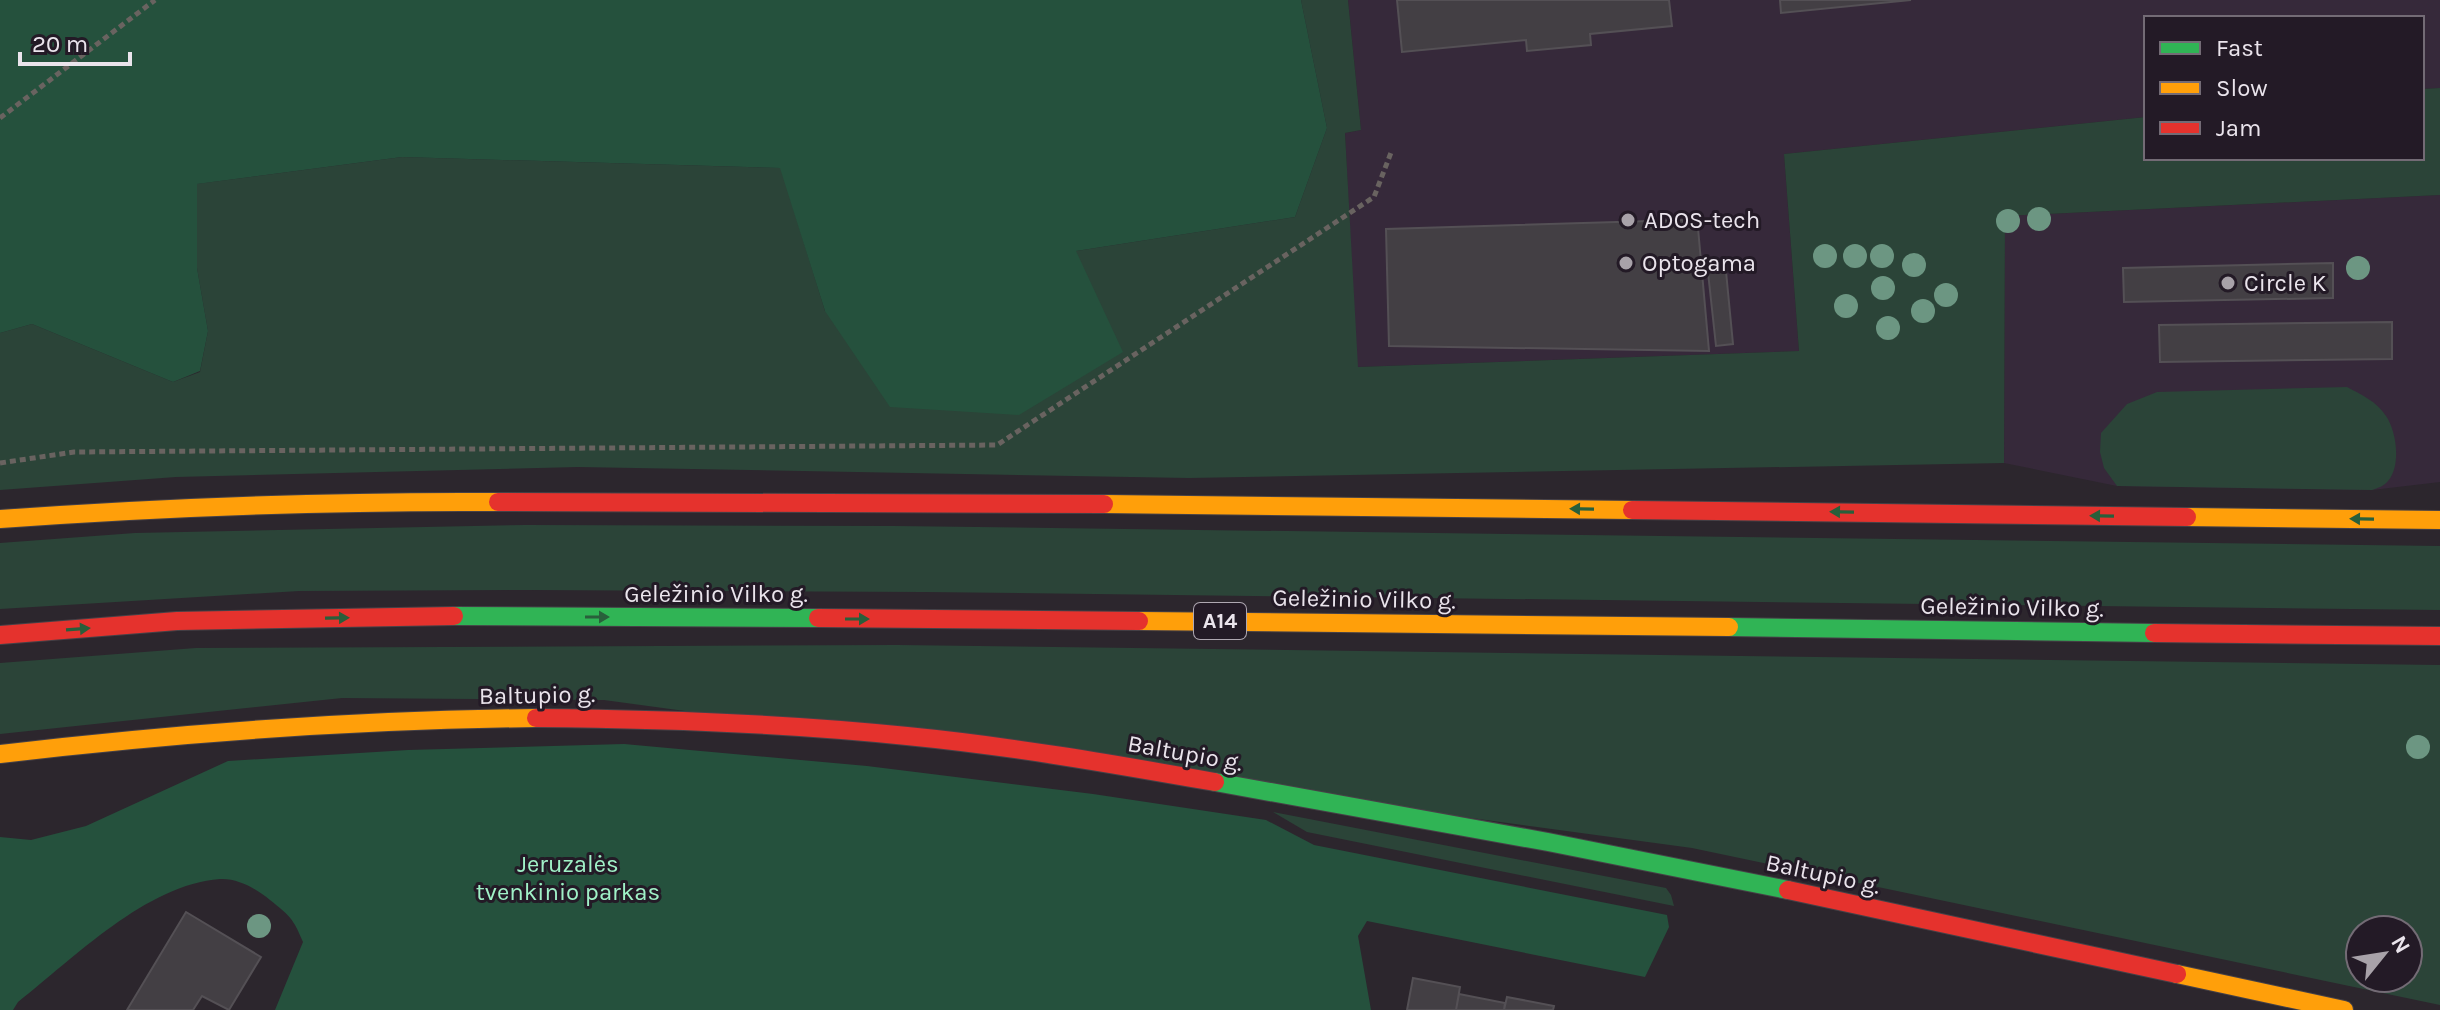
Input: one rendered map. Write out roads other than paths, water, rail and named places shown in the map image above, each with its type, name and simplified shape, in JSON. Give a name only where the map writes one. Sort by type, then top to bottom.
[{"type":"main road","points":[[0,519],[135,509],[367,501],[1245,505],[2440,520]]},
{"type":"main road","name":"Geležinio Vilko g.","points":[[0,635],[177,621],[479,616],[2440,636]]},
{"type":"main road","name":"Baltupio g.","points":[[0,754],[245,729],[423,720],[614,719],[739,723],[863,732],[1067,757],[1424,817],[2344,1010]]},
{"type":"place","name":"ADOS-tech","points":[[1628,220]]},
{"type":"place","name":"Optogama","points":[[1626,263]]},
{"type":"place","name":"Circle K","points":[[2228,283]]},
{"type":"park label","name":"Jeruzalės tvenkinio parkas","points":[[568,878]]}]
